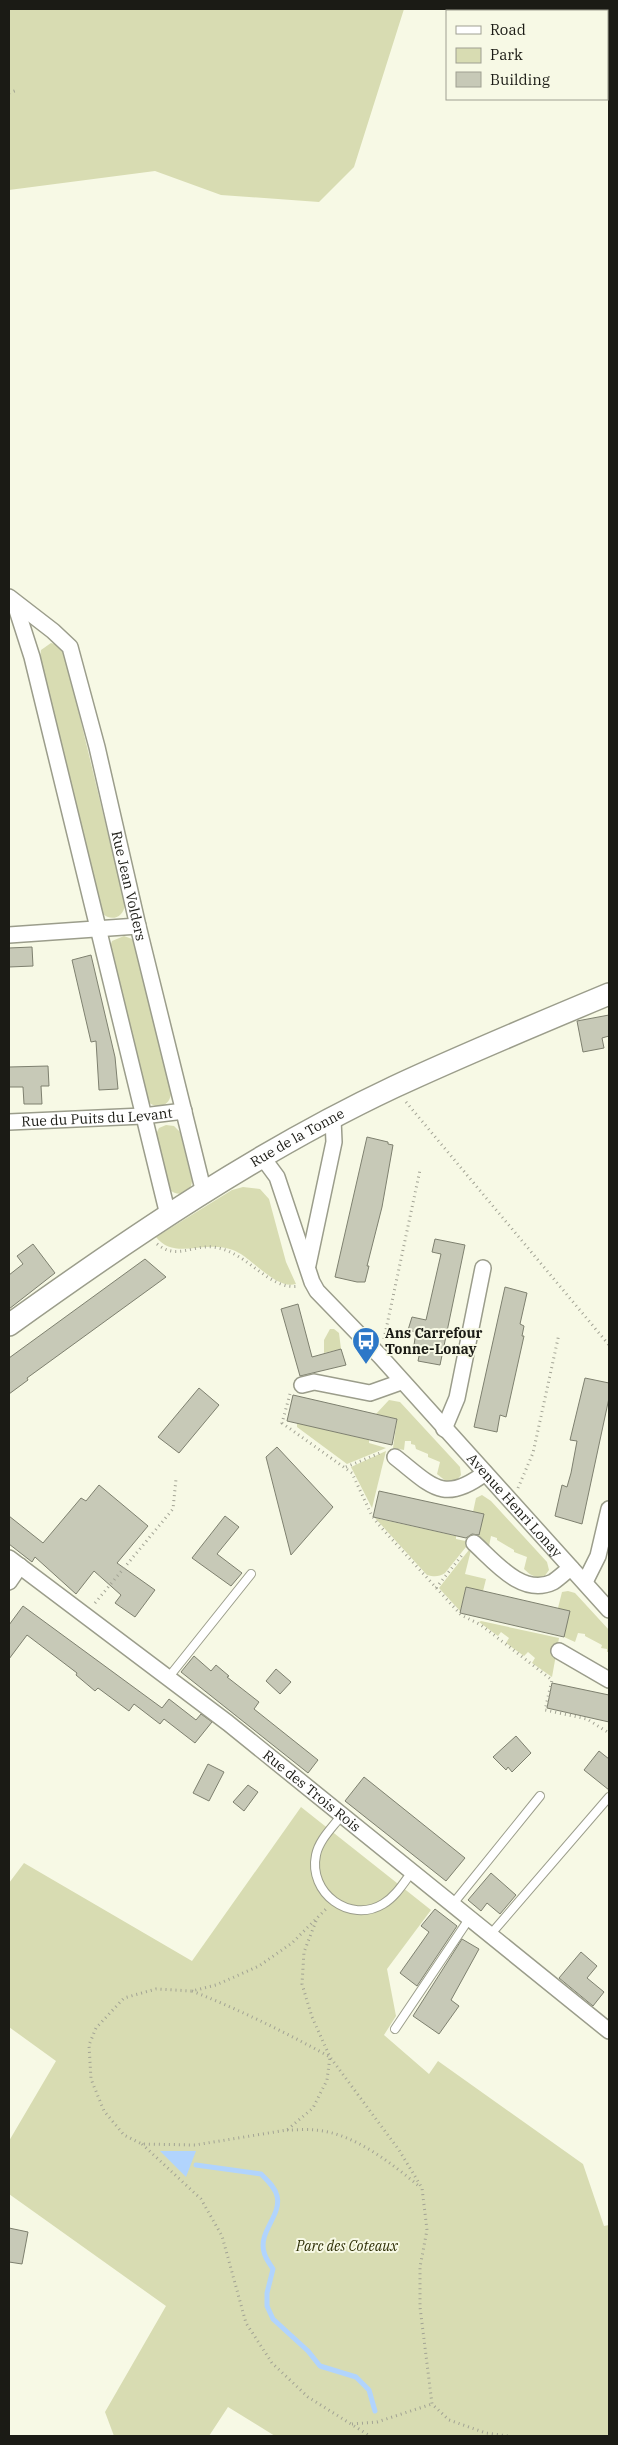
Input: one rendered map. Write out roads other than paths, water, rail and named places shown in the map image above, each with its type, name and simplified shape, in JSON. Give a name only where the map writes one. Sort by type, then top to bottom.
[{"type":"street","name":"Rue Jean Volders","points":[[12,600],[53,631],[70,647],[97,747],[138,926],[204,1193]]},
{"type":"street","name":"Rue Jean Volders","points":[[12,600],[32,657],[168,1215]]},
{"type":"street","points":[[9,935],[138,926]]},
{"type":"street","name":"Rue de la Tonne","points":[[9,1325],[168,1215],[333,1118],[394,1087],[609,994]]},
{"type":"street","name":"Rue du Puits du Levant","points":[[9,1122],[143,1116],[184,1111]]},
{"type":"street","name":"Avenue Henri Lonay","points":[[308,1265],[334,1142],[333,1118]]},
{"type":"street","name":"Avenue Henri Lonay","points":[[263,1158],[277,1177],[308,1265],[312,1282],[317,1291],[380,1356],[401,1382],[609,1610]]},
{"type":"street","points":[[444,1429],[457,1398],[483,1268]]},
{"type":"street","points":[[302,1385],[314,1382],[370,1393],[401,1382]]},
{"type":"street","points":[[395,1457],[431,1486],[445,1490],[458,1490],[468,1486],[485,1473]]},
{"type":"street","points":[[584,1582],[598,1556],[609,1509]]},
{"type":"street","points":[[474,1543],[511,1576],[523,1582],[536,1585],[547,1584],[571,1568]]},
{"type":"street","points":[[9,1582],[14,1562]]},
{"type":"street","name":"Rue des Trois Rois","points":[[14,1562],[228,1723],[609,2031]]},
{"type":"street","points":[[559,1651],[609,1680]]},
{"type":"lane","points":[[168,1678],[251,1574]]},
{"type":"lane","points":[[452,1905],[540,1796]]},
{"type":"lane","points":[[490,1935],[609,1798]]},
{"type":"lane","points":[[341,1816],[322,1840],[316,1854],[315,1870],[319,1884],[326,1895],[339,1906],[354,1910],[369,1910],[383,1905],[394,1895],[411,1872]]},
{"type":"lane","points":[[395,2029],[469,1919]]},
{"type":"water","points":[[160,2151],[196,2151],[186,2177]]},
{"type":"waterway","points":[[196,2165],[261,2174],[273,2187],[278,2203],[264,2237],[263,2245],[265,2256],[273,2269],[267,2293],[267,2306],[273,2319],[308,2351],[320,2366],[356,2377],[369,2390],[375,2411]]},
{"type":"place","name":"Ans Carrefour Tonne-Lonay","points":[[366,1365]]},
{"type":"park label","name":"Parc des Coteaux","points":[[347,2246]]}]
